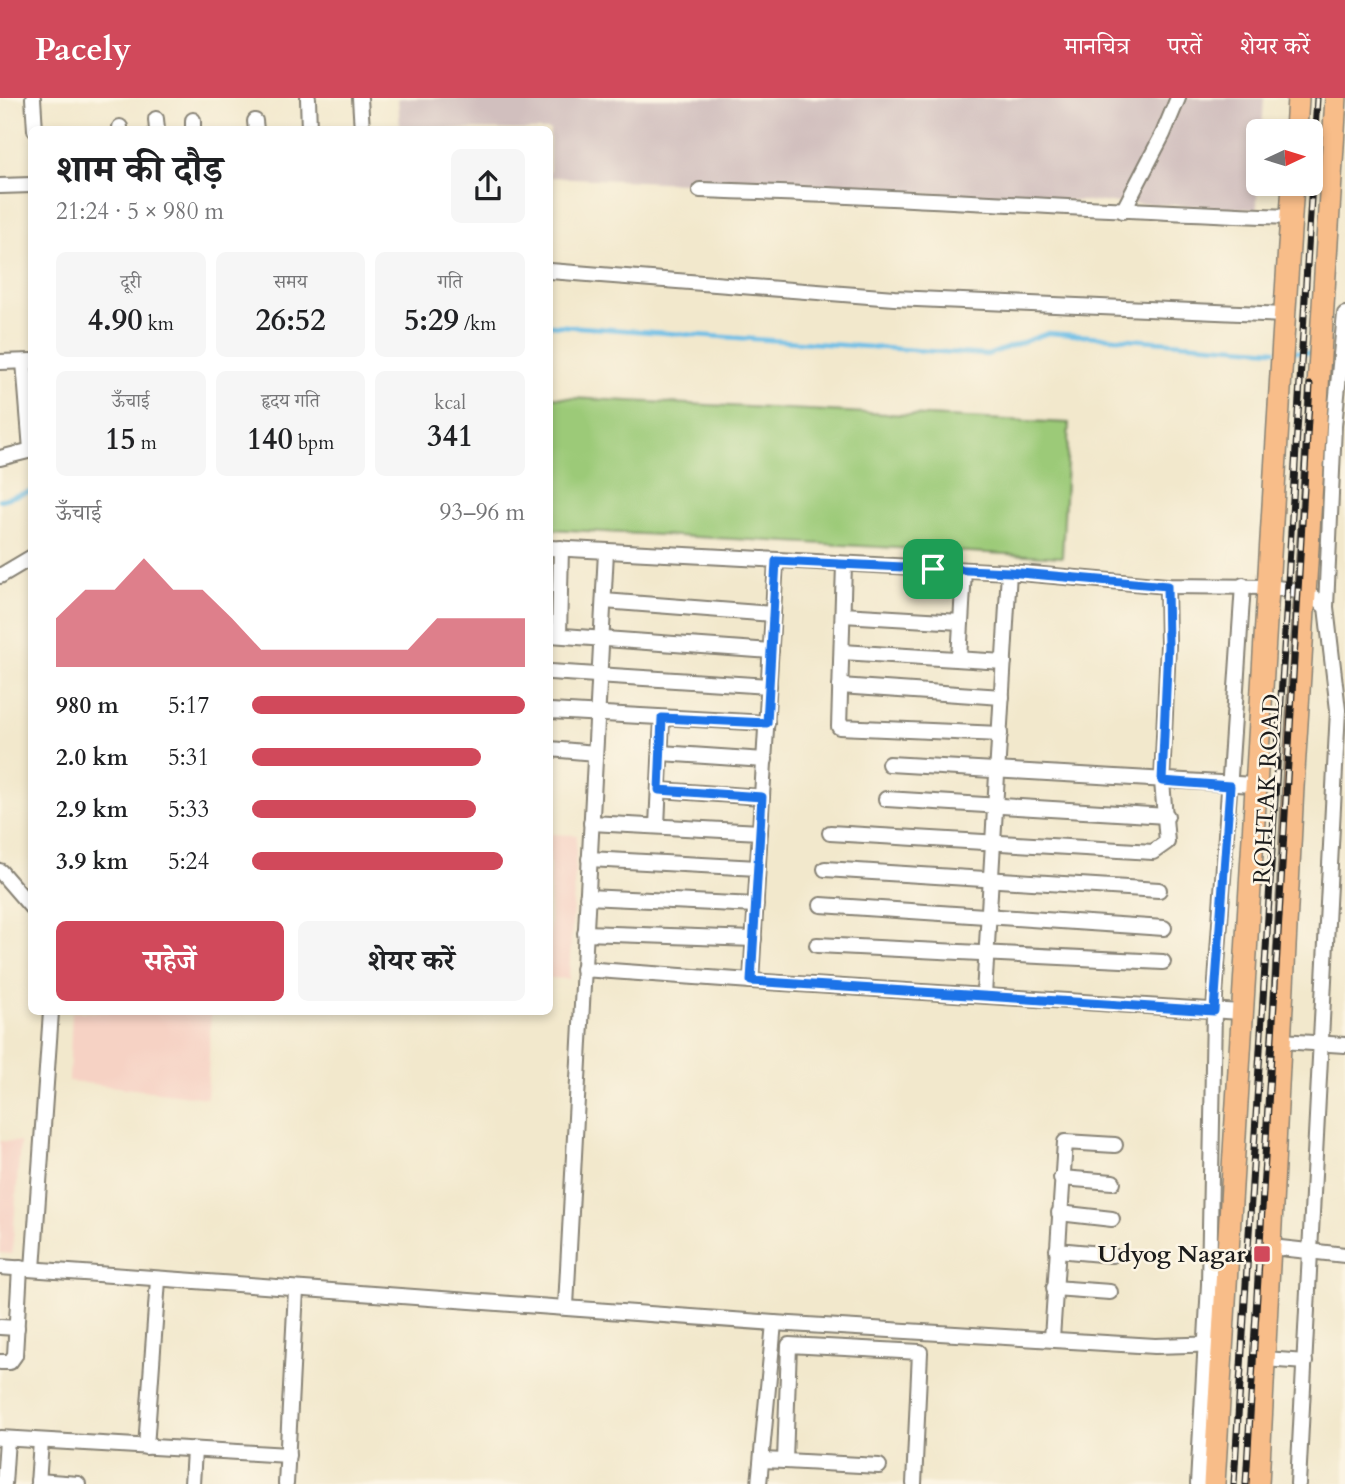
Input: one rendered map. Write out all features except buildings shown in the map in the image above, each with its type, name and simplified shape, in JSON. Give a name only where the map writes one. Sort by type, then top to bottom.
[{"type":"highway","points":[[1297,119],[1298,98]]},
{"type":"highway","name":"ROHTAK ROAD","points":[[1258,1484],[1306,592],[1329,498],[1315,438],[1336,98]]},
{"type":"highway","name":"ROHTAK ROAD","points":[[1214,1484],[1214,1345],[1241,1012],[1292,196]]},
{"type":"street","points":[[33,98],[35,126]]},
{"type":"street","points":[[308,98],[309,126]]},
{"type":"street","points":[[360,98],[362,126]]},
{"type":"street","points":[[1123,211],[1163,134],[1178,98]]},
{"type":"street","points":[[0,186],[28,185]]},
{"type":"street","points":[[700,190],[874,195],[1123,211],[1291,217]]},
{"type":"street","points":[[553,271],[894,298],[1284,321]]},
{"type":"street","points":[[1298,1484],[1323,1044],[1338,710],[1325,607],[1329,498],[1345,314]]},
{"type":"street","points":[[0,362],[28,361]]},
{"type":"street","points":[[0,458],[28,451]]},
{"type":"street","points":[[771,651],[554,635],[555,548],[1009,572],[1167,586],[1243,585],[1306,592],[1325,607]]},
{"type":"street","points":[[566,1307],[606,552]]},
{"type":"street","points":[[0,576],[28,559]]},
{"type":"street","points":[[751,981],[776,561]]},
{"type":"street","points":[[844,564],[839,727],[1000,734]]},
{"type":"street","points":[[959,659],[964,570]]},
{"type":"street","points":[[984,995],[1009,572]]},
{"type":"street","points":[[1198,1484],[1214,1345],[1214,1011],[1243,585]]},
{"type":"street","points":[[831,833],[1153,852],[1167,842],[1167,816],[1162,781],[1168,645],[1167,586]]},
{"type":"street","points":[[604,601],[773,614]]},
{"type":"street","points":[[843,615],[961,622]]},
{"type":"street","points":[[842,652],[1004,662]]},
{"type":"street","points":[[553,672],[769,686]]},
{"type":"street","points":[[841,686],[1002,697]]},
{"type":"street","points":[[553,711],[767,723]]},
{"type":"street","points":[[657,826],[662,718]]},
{"type":"street","points":[[553,749],[595,753]]},
{"type":"street","points":[[661,753],[765,760]]},
{"type":"street","points":[[889,764],[1230,786],[1254,785]]},
{"type":"street","points":[[659,790],[762,797]]},
{"type":"street","points":[[886,799],[1167,816]]},
{"type":"street","points":[[591,823],[760,832]]},
{"type":"street","points":[[589,859],[758,868]]},
{"type":"street","points":[[825,869],[1159,890]]},
{"type":"street","points":[[0,871],[28,903]]},
{"type":"street","points":[[587,897],[756,905]]},
{"type":"street","points":[[821,905],[1164,928]]},
{"type":"street","points":[[585,933],[754,939]]},
{"type":"street","points":[[817,945],[1163,962]]},
{"type":"street","points":[[583,969],[1241,1012]]},
{"type":"street","points":[[0,1362],[10,1362],[16,1355],[51,1015]]},
{"type":"street","points":[[1281,1041],[1345,1045]]},
{"type":"street","points":[[1052,1338],[1065,1142],[1115,1145]]},
{"type":"street","points":[[1061,1178],[1113,1182]]},
{"type":"street","points":[[1059,1213],[1112,1219]]},
{"type":"street","points":[[1270,1247],[1345,1255]]},
{"type":"street","points":[[1057,1250],[1112,1255]]},
{"type":"street","points":[[0,1267],[774,1323],[1155,1346],[1214,1345]]},
{"type":"street","points":[[146,1447],[158,1280]]},
{"type":"street","points":[[1055,1288],[1110,1292]]},
{"type":"street","points":[[286,1484],[296,1290]]},
{"type":"street","points":[[759,1484],[774,1323]]},
{"type":"street","points":[[0,1327],[17,1328]]},
{"type":"street","points":[[785,1461],[789,1345],[920,1352],[914,1484]]},
{"type":"street","points":[[1265,1359],[1305,1362]]},
{"type":"street","points":[[3,1482],[4,1438],[288,1455]]},
{"type":"street","points":[[41,1441],[38,1483],[78,1484]]},
{"type":"street","points":[[192,1484],[194,1450]]},
{"type":"street","points":[[762,1460],[879,1466]]},
{"type":"shaded area","points":[[398,98],[1264,98],[1263,119],[1246,119],[1246,196],[1257,196],[1257,209],[553,177],[553,126],[400,126]]},
{"type":"shaded area","points":[[553,834],[577,835],[569,979],[553,978]]},
{"type":"shaded area","points":[[72,1015],[211,1015],[207,1098],[69,1081]]},
{"type":"shaded area","points":[[0,1141],[20,1142],[12,1254],[0,1253]]},
{"type":"green space","points":[[553,397],[1069,423],[1062,557],[553,529]]},
{"type":"waterway","points":[[553,325],[987,355],[1048,333],[1275,350]]},
{"type":"waterway","points":[[1287,351],[1313,353]]},
{"type":"waterway","points":[[0,500],[28,492]]},
{"type":"railway","points":[[1234,1484],[1317,98]]},
{"type":"railway","points":[[1246,1484],[1310,385]]},
{"type":"place","name":"Udyog Nagar","points":[[1262,1254]]},
{"type":"route","points":[[776,561],[933,569],[1009,572],[1167,586],[1168,645],[1162,781],[1230,786],[1214,1011],[751,981],[762,797],[659,790],[662,718],[767,723],[776,561]]}]
